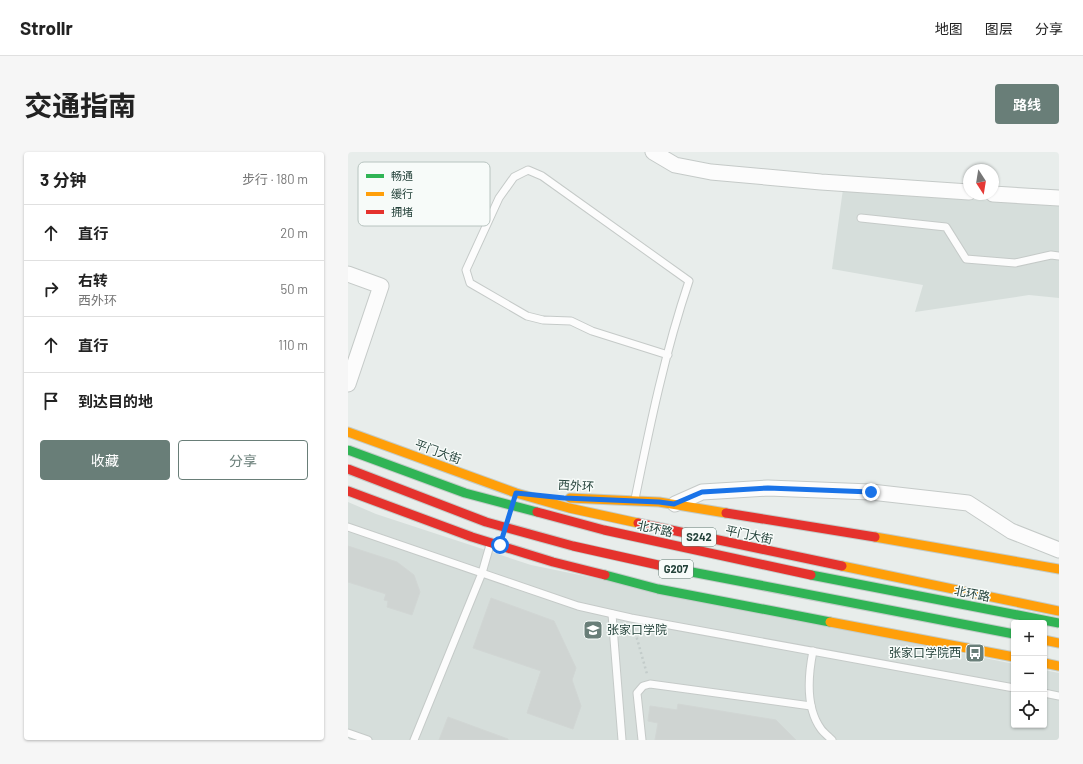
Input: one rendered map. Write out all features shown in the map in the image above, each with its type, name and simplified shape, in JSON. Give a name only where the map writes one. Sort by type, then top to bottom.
[{"type":"main road","name":"平门大街","points":[[348,432],[516,493],[568,508],[667,530],[1059,610]]},
{"type":"main road","name":"北环路","points":[[348,450],[472,495],[604,530],[816,576],[1059,623]]},
{"type":"main road","name":"G207","points":[[348,469],[486,522],[573,546],[692,572],[1011,633]]},
{"type":"main road","points":[[348,491],[491,542],[553,562],[658,589],[1011,656]]},
{"type":"main road","name":"西外环","points":[[516,493],[564,498],[674,504],[1059,569]]},
{"type":"main road","points":[[500,545],[516,493]]},
{"type":"main road","points":[[816,576],[1059,610]]},
{"type":"main road","points":[[1047,641],[1059,643]]},
{"type":"main road","points":[[1047,664],[1059,666]]},
{"type":"street","points":[[653,152],[674,165],[711,172],[821,182],[963,192]]},
{"type":"street","points":[[999,194],[1059,198]]},
{"type":"street","points":[[348,274],[381,286],[348,384]]},
{"type":"street","points":[[674,504],[702,492],[768,488],[871,492],[930,499],[968,504],[1011,531],[1059,550]]},
{"type":"lane","points":[[490,218],[499,198],[514,177],[528,170],[542,176],[689,281],[679,310],[657,393],[635,501]]},
{"type":"lane","points":[[861,218],[946,227],[966,259],[1015,263],[1051,255],[1059,256]]},
{"type":"lane","points":[[486,226],[466,270],[470,283],[527,316],[543,320],[571,320],[592,331],[668,354]]},
{"type":"lane","points":[[348,527],[578,606],[632,618],[1011,687]]},
{"type":"lane","points":[[414,740],[482,573],[491,542]]},
{"type":"lane","points":[[612,614],[622,740]]},
{"type":"lane","points":[[813,651],[810,664],[809,682],[811,706],[813,715],[822,730],[832,740]]},
{"type":"lane","points":[[642,740],[637,693],[643,686],[650,684],[811,706]]},
{"type":"lane","points":[[1047,694],[1059,696]]},
{"type":"lane","points":[[348,733],[368,740]]},
{"type":"path","points":[[632,618],[650,684]]},
{"type":"shaded area","points":[[843,189],[963,198],[963,200],[983,200],[1059,206],[1059,298],[1029,295],[915,312],[923,285],[832,269]]},
{"type":"shaded area","name":"张家口学院","points":[[348,502],[376,514],[531,565],[1011,663],[1011,728],[1047,728],[1047,671],[1059,673],[1059,740],[348,740]]},
{"type":"building","points":[[348,546],[397,562],[414,575],[420,592],[412,615],[387,607],[388,601],[384,600],[386,594],[348,582]]},
{"type":"building","points":[[491,598],[554,621],[576,668],[572,680],[581,706],[573,729],[527,713],[541,671],[473,648]]},
{"type":"building","points":[[678,704],[776,720],[796,740],[655,740],[658,723],[648,721],[650,706],[677,710]]},
{"type":"building","points":[[448,717],[508,739],[508,740],[439,740]]},
{"type":"traffic: fast","points":[[348,450],[465,493],[537,512]]},
{"type":"traffic: fast","points":[[676,569],[1011,633]]},
{"type":"traffic: fast","points":[[605,575],[658,589],[830,622]]},
{"type":"traffic: fast","points":[[811,575],[1059,623]]},
{"type":"traffic: slow","points":[[348,432],[516,493],[569,508],[638,523]]},
{"type":"traffic: slow","points":[[570,498],[659,502],[726,513]]},
{"type":"traffic: slow","points":[[875,537],[1059,569]]},
{"type":"traffic: slow","points":[[842,566],[1059,611]]},
{"type":"traffic: slow","points":[[830,622],[1011,656]]},
{"type":"traffic: slow","points":[[1047,641],[1059,643]]},
{"type":"traffic: slow","points":[[1047,664],[1059,666]]},
{"type":"traffic: jam","points":[[348,469],[486,522],[573,546],[676,569]]},
{"type":"traffic: jam","points":[[348,491],[472,537],[553,562],[605,575]]},
{"type":"traffic: jam","points":[[537,512],[604,530],[811,575]]},
{"type":"traffic: jam","points":[[726,513],[875,537]]},
{"type":"traffic: jam","points":[[638,523],[842,566]]},
{"type":"place","name":"张家口学院","points":[[593,630]]},
{"type":"place","name":"张家口学院西","points":[[975,653]]},
{"type":"route","points":[[500,545],[516,493],[564,498],[674,504],[702,492],[768,488],[871,492]]}]
